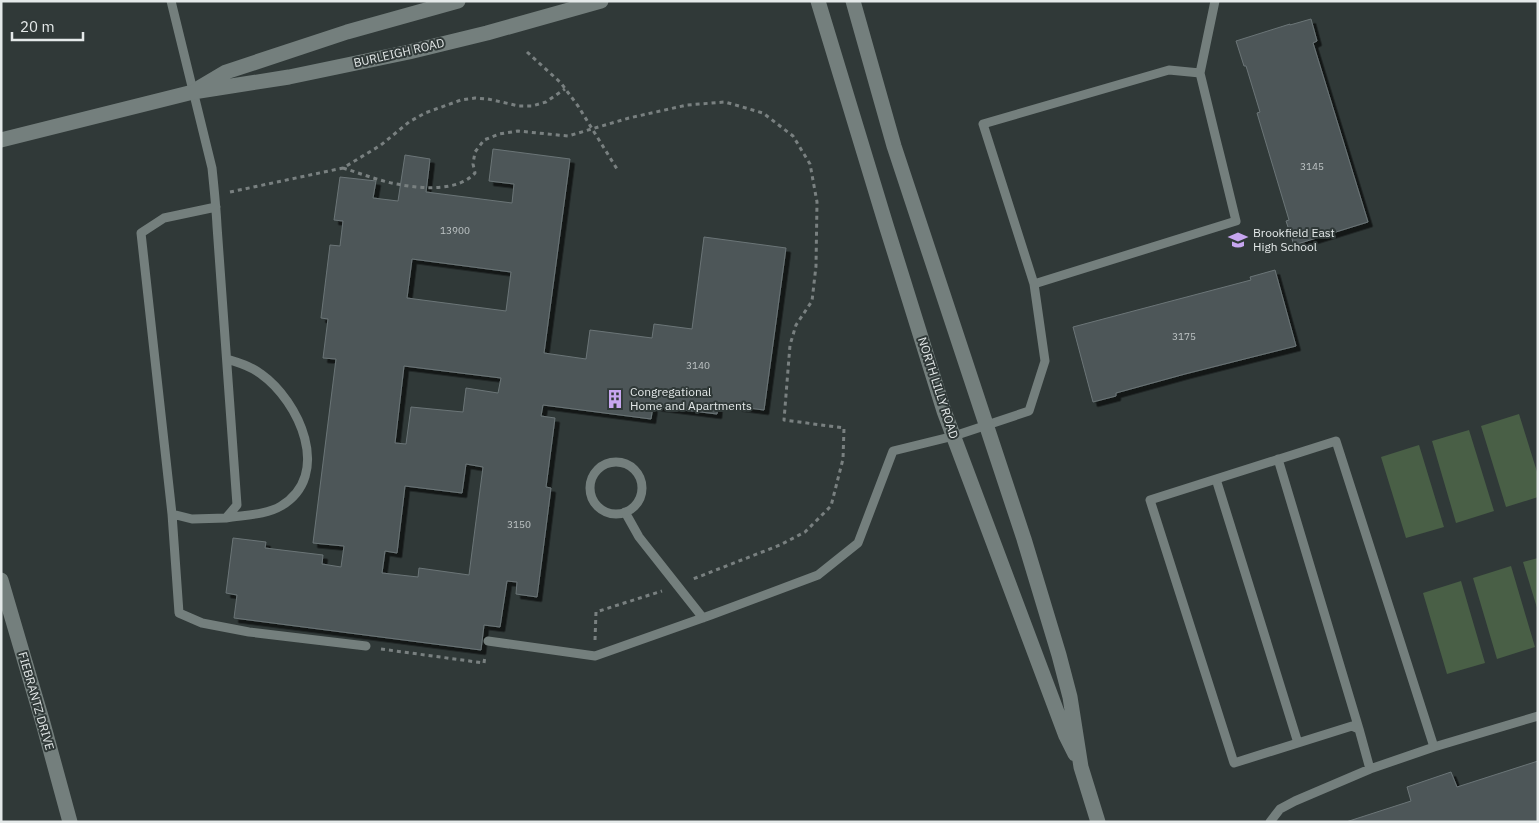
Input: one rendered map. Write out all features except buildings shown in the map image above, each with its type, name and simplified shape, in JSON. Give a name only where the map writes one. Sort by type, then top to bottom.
[{"type":"street","name":"BURLEIGH ROAD","points":[[194,92],[203,84],[226,72],[347,32],[458,1]]},
{"type":"street","name":"BURLEIGH ROAD","points":[[1,140],[194,92],[289,78],[409,52],[487,33],[601,1]]},
{"type":"street","name":"NORTH LILLY ROAD","points":[[853,1],[894,146],[1024,539],[1059,655],[1070,697],[1081,767],[1098,822]]},
{"type":"street","name":"NORTH LILLY ROAD","points":[[818,4],[944,411],[1066,736],[1081,767]]},
{"type":"street","name":"FIEBRANTZ DRIVE","points":[[1,580],[70,822]]},
{"type":"lane","points":[[171,1],[212,168],[215,196],[237,505],[226,518]]},
{"type":"lane","points":[[1034,284],[1236,220],[1200,73],[1215,1]]},
{"type":"lane","points":[[488,641],[594,656],[818,575],[858,543],[893,451],[954,436],[1029,411],[1045,361],[1034,284],[983,124],[1169,70],[1200,73]]},
{"type":"lane","points":[[216,207],[164,218],[141,233],[172,514],[179,613],[202,623],[249,632],[366,646]]},
{"type":"lane","points":[[172,514],[192,519],[226,518],[271,511],[289,501],[304,480],[307,456],[305,439],[294,411],[270,381],[252,367],[227,359]]},
{"type":"lane","points":[[1358,729],[1352,726],[1234,763],[1150,500],[1336,441],[1434,747]]},
{"type":"lane","points":[[1278,459],[1370,769]]},
{"type":"lane","points":[[613,462],[621,462],[636,470],[642,486],[638,501],[625,512],[608,512],[600,508],[591,494],[593,477],[598,470],[613,462]]},
{"type":"lane","points":[[1216,479],[1298,743]]},
{"type":"lane","points":[[625,512],[639,538],[703,618]]},
{"type":"lane","points":[[1270,822],[1280,809],[1295,801],[1370,769],[1434,747],[1538,716]]},
{"type":"path","points":[[527,52],[561,83],[578,106],[617,169]]},
{"type":"path","points":[[215,196],[317,172],[343,168],[381,145],[409,122],[425,113],[461,100],[488,99],[519,106],[532,106],[546,102],[565,89]]},
{"type":"path","points":[[343,168],[401,185],[426,188],[451,186],[470,179],[475,173],[473,164],[475,152],[484,140],[499,134],[518,131],[568,136],[591,128],[687,105],[725,102],[763,112],[792,136],[810,164],[817,202],[816,266],[812,301],[796,325],[790,345],[784,420],[844,428],[843,459],[831,506],[806,532],[780,545],[677,585],[596,612],[594,656]]},
{"type":"path","points":[[366,646],[484,663],[488,641]]},
{"type":"green space","points":[[1519,414],[1538,475],[1538,497],[1506,507],[1481,426]]},
{"type":"green space","points":[[1469,430],[1494,511],[1456,523],[1432,441]]},
{"type":"green space","points":[[1419,445],[1444,527],[1406,538],[1381,457]]},
{"type":"green space","points":[[1538,558],[1538,611],[1523,562]]},
{"type":"green space","points":[[1511,566],[1535,647],[1497,659],[1473,578]]},
{"type":"green space","points":[[1461,581],[1485,663],[1447,674],[1423,593]]},
{"type":"place","name":"Brookfield East High School","points":[[1238,240]]},
{"type":"place","name":"Congregational Home and Apartments","points":[[615,399]]}]
